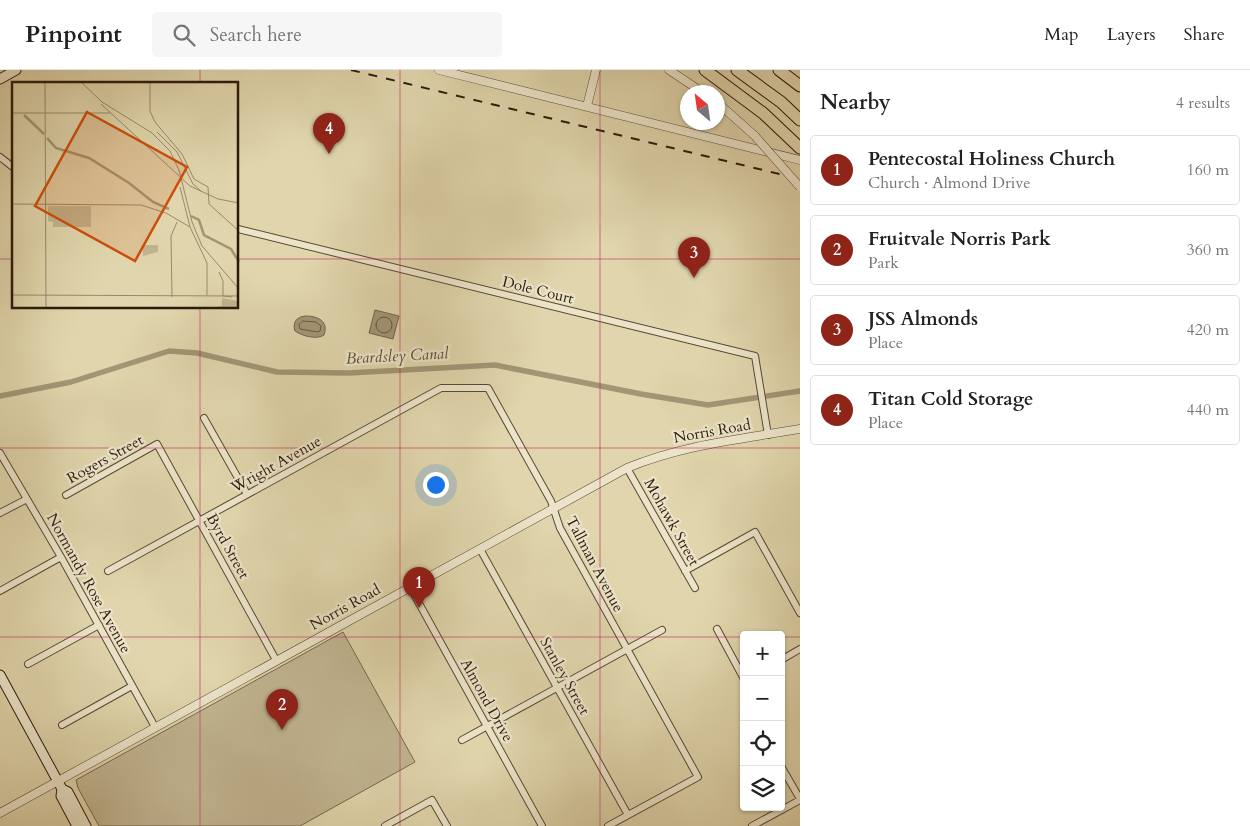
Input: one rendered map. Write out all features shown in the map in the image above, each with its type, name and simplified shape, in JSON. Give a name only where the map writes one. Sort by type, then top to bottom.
[{"type":"highway","points":[[705,70],[763,113],[799,148]]},
{"type":"highway","points":[[737,70],[781,102],[800,120]]},
{"type":"highway","points":[[779,70],[800,86]]},
{"type":"main road","points":[[0,79],[16,70]]},
{"type":"main road","points":[[0,675],[60,785],[68,792],[86,826]]},
{"type":"main road","points":[[60,785],[61,796],[77,826]]},
{"type":"street","points":[[439,70],[800,160]]},
{"type":"street","points":[[586,106],[596,70]]},
{"type":"street","points":[[662,70],[671,72],[691,85]]},
{"type":"street","points":[[725,109],[755,136],[800,187]]},
{"type":"street","points":[[0,157],[12,166]]},
{"type":"street","name":"Dole Court","points":[[239,229],[755,356],[768,435]]},
{"type":"street","name":"Wright Avenue","points":[[108,571],[440,388],[458,388]]},
{"type":"street","name":"Tallman Avenue","points":[[458,388],[488,388],[554,508],[560,528],[698,777],[628,815]]},
{"type":"street","points":[[204,418],[247,494]]},
{"type":"street","name":"Norris Road","points":[[0,813],[60,785],[155,727],[628,468],[680,450],[800,429]]},
{"type":"street","name":"Rogers Street","points":[[66,495],[157,444]]},
{"type":"street","name":"Byrd Street","points":[[157,444],[276,660]]},
{"type":"street","name":"Normandy Rose Avenue","points":[[0,453],[61,557],[155,727]]},
{"type":"street","name":"Mohawk Street","points":[[628,468],[695,588]]},
{"type":"street","points":[[0,513],[27,498]]},
{"type":"street","points":[[685,571],[755,532],[800,613]]},
{"type":"street","name":"Stanley Street","points":[[480,548],[628,815]]},
{"type":"street","points":[[0,591],[61,557]]},
{"type":"street","name":"Almond Drive","points":[[410,587],[542,826]]},
{"type":"street","points":[[28,664],[98,625]]},
{"type":"street","points":[[717,629],[742,676]]},
{"type":"street","points":[[462,740],[662,630]]},
{"type":"street","points":[[785,658],[800,649]]},
{"type":"street","points":[[62,725],[132,686]]},
{"type":"street","points":[[752,826],[800,800],[785,773]]},
{"type":"street","points":[[385,826],[432,800],[447,826]]},
{"type":"street","points":[[608,826],[628,815]]},
{"type":"shaded area","points":[[343,632],[415,762],[300,826],[99,826],[78,788],[76,780]]},
{"type":"water","points":[[375,310],[399,316],[393,339],[369,333]]},
{"type":"water","points":[[305,316],[318,318],[324,323],[324,335],[310,337],[295,331],[294,325],[296,320]]},
{"type":"waterway","name":"Beardsley Canal","points":[[0,396],[71,382],[169,351],[197,353],[277,372],[349,373],[495,365],[641,394],[708,405],[800,391]]},
{"type":"railway","points":[[351,70],[800,179]]},
{"type":"place","name":"Titan Cold Storage","points":[[329,154]]},
{"type":"place","name":"JSS Almonds","points":[[694,278]]},
{"type":"place","name":"Pentecostal Holiness Church","points":[[419,608]]},
{"type":"place","name":"Fruitvale Norris Park","points":[[282,730]]}]
